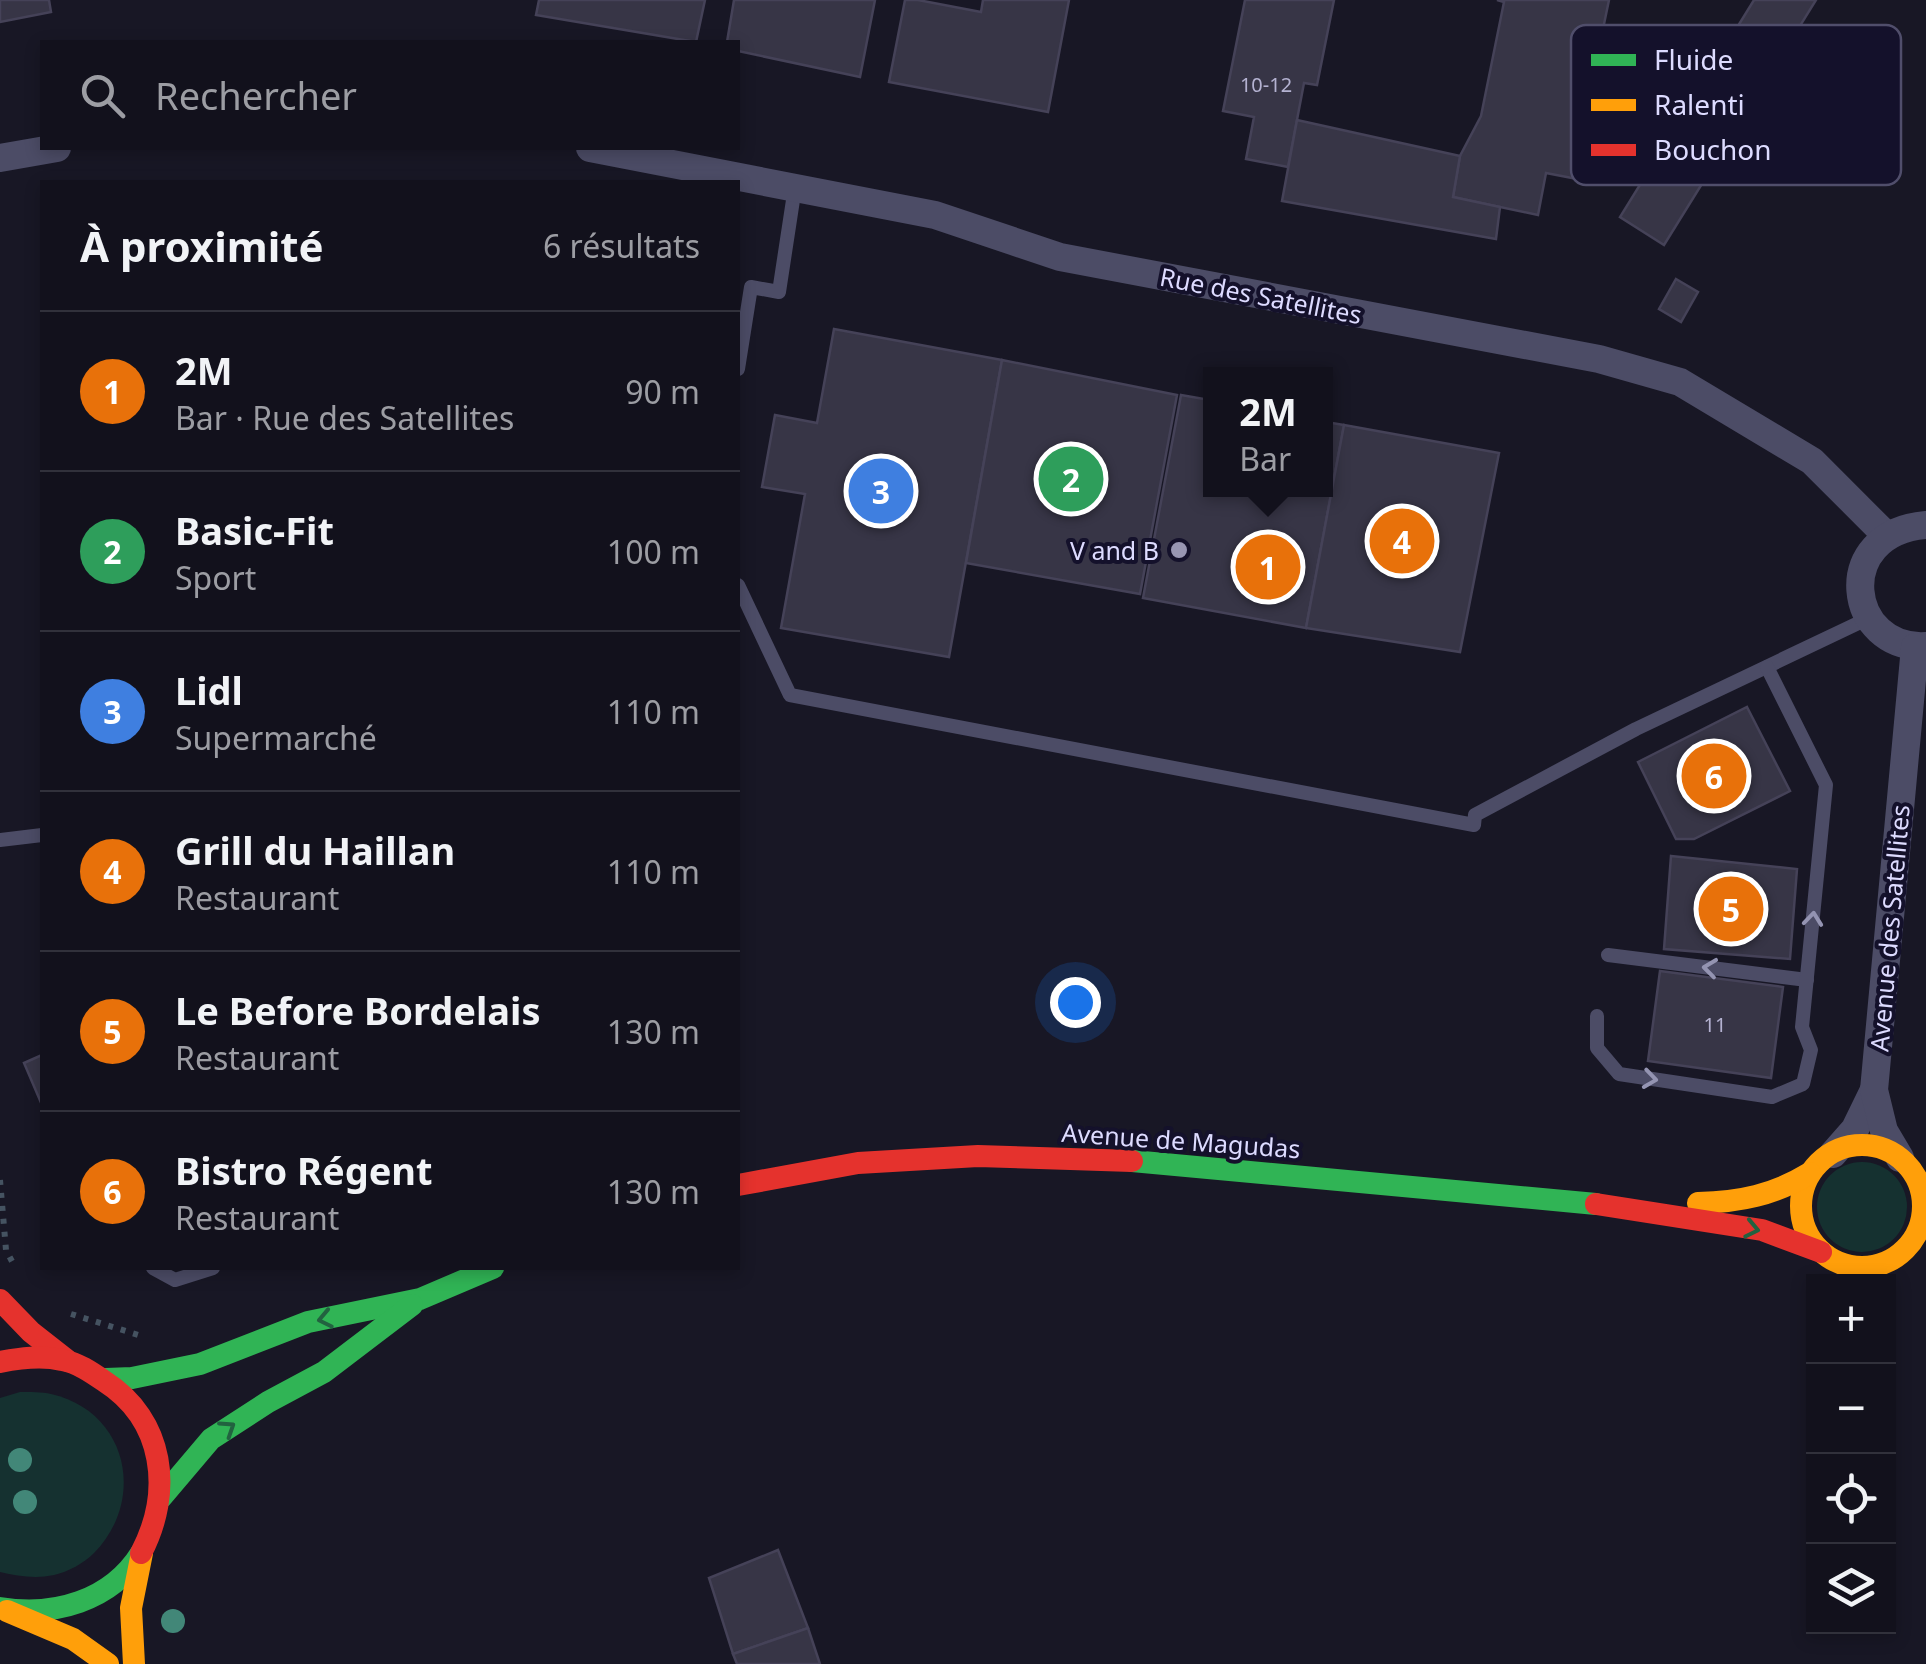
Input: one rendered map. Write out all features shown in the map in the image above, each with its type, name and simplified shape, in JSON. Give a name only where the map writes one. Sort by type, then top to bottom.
[{"type":"main road","points":[[1843,1148],[1883,1148],[1900,1158],[1924,1192],[1920,1228],[1912,1242],[1885,1264],[1868,1268],[1835,1262],[1821,1252],[1803,1223],[1803,1189],[1810,1173],[1824,1158],[1843,1148]]},
{"type":"main road","name":"Avenue de Magudas","points":[[740,1185],[858,1163],[978,1156],[1160,1162],[1622,1206],[1762,1230],[1821,1252]]},
{"type":"main road","name":"Avenue de Magudas","points":[[1622,1206],[1742,1202],[1784,1190],[1810,1173]]},
{"type":"main road","points":[[1900,1255],[1926,1252]]},
{"type":"main road","points":[[106,1379],[132,1378],[200,1364],[308,1322],[420,1298],[488,1270]]},
{"type":"main road","points":[[161,1498],[211,1440],[268,1402],[324,1372],[420,1298]]},
{"type":"main road","points":[[0,1300],[31,1332],[68,1361],[106,1379],[131,1402],[150,1431],[160,1464],[161,1498],[132,1586],[130,1630],[134,1664]]},
{"type":"main road","points":[[0,1362],[28,1356],[68,1361]]},
{"type":"main road","points":[[2,1609],[44,1612],[82,1603],[116,1582],[142,1552]]},
{"type":"main road","points":[[2,1609],[57,1629],[108,1664]]},
{"type":"street","points":[[0,158],[45,150]]},
{"type":"street","name":"Rue des Satellites","points":[[600,150],[935,214],[1060,257],[1599,359],[1680,382],[1812,461],[1886,535]]},
{"type":"street","points":[[1921,647],[1897,642],[1881,632],[1869,618],[1860,582],[1864,564],[1886,535],[1906,526],[1926,524]]},
{"type":"street","name":"Avenue des Satellites","points":[[1833,1154],[1855,1130],[1874,1090],[1921,647]]},
{"type":"street","name":"Avenue des Satellites","points":[[1874,1090],[1884,1131],[1900,1158]]},
{"type":"lane","points":[[740,356],[751,287],[779,292],[795,188]]},
{"type":"lane","points":[[740,589],[790,695],[1474,825],[1475,815],[1636,730],[1869,618]]},
{"type":"lane","points":[[1597,1016],[1597,1048],[1619,1074],[1772,1096],[1803,1084],[1810,1050],[1802,1027],[1826,786],[1768,667]]},
{"type":"lane","points":[[0,840],[40,836]]},
{"type":"lane","points":[[1608,954],[1807,980]]},
{"type":"lane","points":[[157,1270],[175,1280],[207,1270]]},
{"type":"path","points":[[0,1180],[6,1250],[21,1280]]},
{"type":"path","points":[[0,1231],[4,1221]]},
{"type":"path","points":[[66,1312],[160,1341]]},
{"type":"green space","points":[[1862,1162],[1887,1170],[1899,1182],[1907,1207],[1899,1232],[1887,1244],[1862,1252],[1837,1244],[1825,1232],[1817,1207],[1825,1182],[1837,1170]]},
{"type":"green space","points":[[20,1392],[51,1394],[77,1403],[97,1418],[112,1438],[121,1460],[124,1483],[120,1508],[110,1531],[86,1560],[65,1572],[47,1576],[0,1572],[0,1398]]},
{"type":"building","points":[[0,0],[49,0],[51,12],[0,22]]},
{"type":"building","points":[[539,0],[705,0],[696,40],[536,15]]},
{"type":"building","points":[[734,0],[875,0],[860,77],[740,51],[740,40],[727,40]]},
{"type":"building","points":[[905,0],[981,12],[983,0],[1069,0],[1048,112],[889,82]]},
{"type":"building","points":[[1245,0],[1334,0],[1317,85],[1304,83],[1288,167],[1246,159],[1254,117],[1223,111]]},
{"type":"building","points":[[1497,0],[1609,0],[1604,25],[1571,25],[1571,178],[1546,173],[1538,215],[1453,197],[1460,156],[1481,116],[1504,2]]},
{"type":"building","points":[[1754,0],[1816,0],[1800,25],[1739,25]]},
{"type":"building","points":[[1297,120],[1460,156],[1453,197],[1500,207],[1496,239],[1282,201]]},
{"type":"building","points":[[1640,185],[1701,185],[1664,245],[1620,217]]},
{"type":"building","points":[[1676,279],[1698,292],[1681,322],[1659,309]]},
{"type":"building","points":[[834,329],[1002,360],[949,657],[781,628],[805,494],[762,487],[775,415],[817,423]]},
{"type":"building","points":[[1002,360],[1177,395],[1140,594],[966,563]]},
{"type":"building","points":[[1181,395],[1203,399],[1203,497],[1331,497],[1306,628],[1143,598]]},
{"type":"building","points":[[1333,423],[1344,425],[1333,484]]},
{"type":"building","points":[[1344,425],[1499,453],[1460,652],[1306,628]]},
{"type":"building","points":[[1747,707],[1790,791],[1694,839],[1676,839],[1638,762]]},
{"type":"building","points":[[1671,856],[1797,869],[1790,959],[1664,949]]},
{"type":"building","points":[[1660,971],[1783,987],[1771,1078],[1648,1061]]},
{"type":"building","points":[[40,1056],[40,1100],[24,1063]]},
{"type":"building","points":[[778,1550],[808,1628],[733,1654],[709,1578]]},
{"type":"building","points":[[808,1628],[820,1664],[737,1664],[733,1654]]},
{"type":"traffic: fast","points":[[1132,1161],[1596,1204]]},
{"type":"traffic: fast","points":[[106,1379],[132,1378],[200,1364],[308,1322],[420,1299],[488,1270]]},
{"type":"traffic: fast","points":[[161,1498],[211,1439],[324,1372],[412,1305]]},
{"type":"traffic: fast","points":[[0,1608],[41,1610],[80,1602],[114,1583],[141,1553]]},
{"type":"traffic: slow","points":[[1862,1145],[1885,1150],[1905,1163],[1918,1183],[1923,1206],[1918,1229],[1905,1249],[1885,1262],[1862,1267],[1839,1262],[1819,1249],[1806,1229],[1801,1206],[1806,1183],[1819,1163],[1839,1150],[1862,1145]]},
{"type":"traffic: slow","points":[[1698,1203],[1756,1196],[1810,1173]]},
{"type":"traffic: slow","points":[[134,1664],[131,1608],[142,1553]]},
{"type":"traffic: slow","points":[[7,1611],[73,1639],[108,1664]]},
{"type":"traffic: jam","points":[[740,1185],[858,1163],[978,1156],[1132,1161]]},
{"type":"traffic: jam","points":[[1596,1204],[1762,1230],[1821,1252]]},
{"type":"traffic: jam","points":[[0,1300],[31,1332],[68,1361]]},
{"type":"traffic: jam","points":[[0,1362],[38,1357],[73,1363],[124,1397],[140,1416],[151,1436],[159,1482],[151,1530],[141,1553]]},
{"type":"place","name":"Basic-Fit","points":[[1071,479]]},
{"type":"place","name":"Lidl","points":[[881,491]]},
{"type":"place","name":"Grill du Haillan","points":[[1402,541]]},
{"type":"place","name":"V and B","points":[[1179,550]]},
{"type":"place","name":"2M","points":[[1268,567]]},
{"type":"place","name":"Bistro Régent","points":[[1714,776]]},
{"type":"place","name":"Le Before Bordelais","points":[[1731,909]]}]
